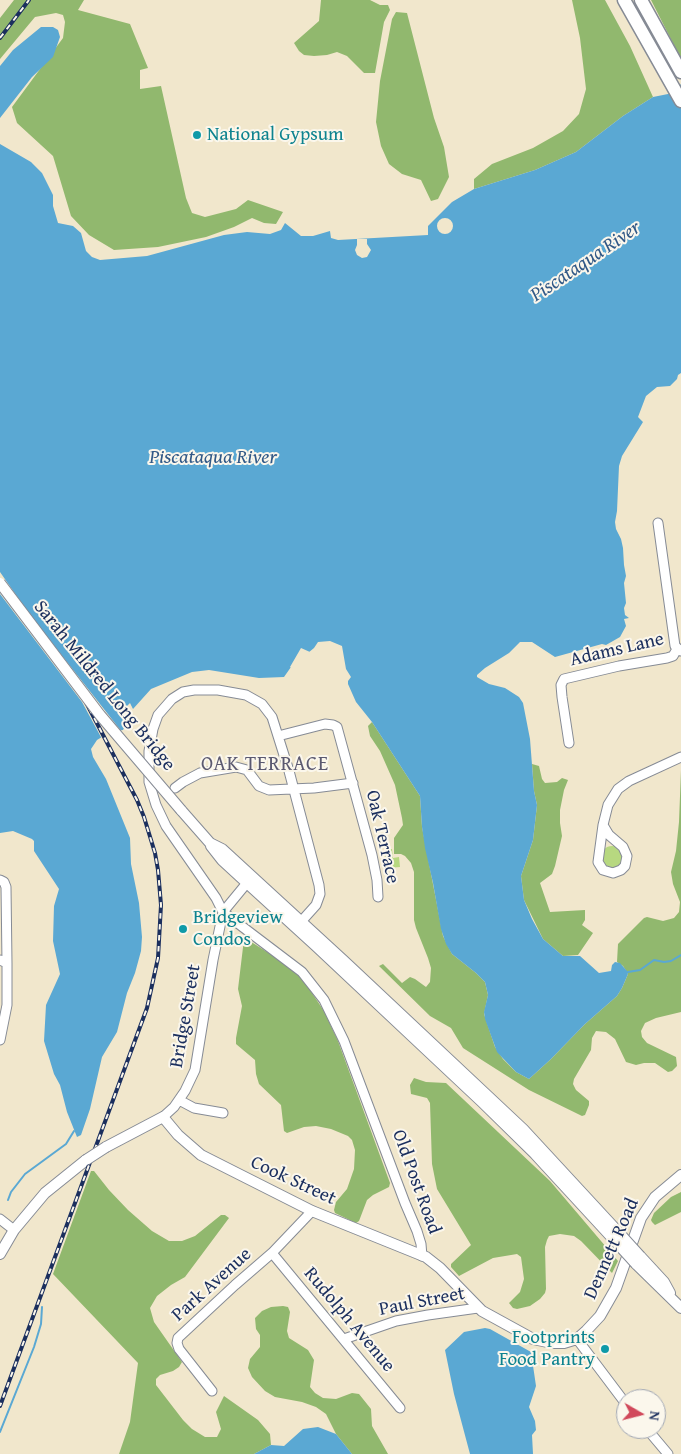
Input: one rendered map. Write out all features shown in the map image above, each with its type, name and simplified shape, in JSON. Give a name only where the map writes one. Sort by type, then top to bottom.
[{"type":"highway","points":[[624,0],[681,101]]},
{"type":"highway","points":[[641,0],[681,72]]},
{"type":"main road","name":"Sarah Mildred Long Bridge","points":[[0,583],[100,716],[210,843],[222,849],[249,880]]},
{"type":"main road","points":[[249,880],[262,897],[298,925]]},
{"type":"main road","points":[[249,880],[523,1130],[638,1260],[664,1282],[672,1298],[681,1308]]},
{"type":"main road","points":[[0,1254],[14,1230],[45,1193],[86,1160],[106,1147],[163,1117]]},
{"type":"main road","name":"Cook Street","points":[[163,1117],[178,1135],[201,1155],[312,1211],[422,1256]]},
{"type":"main road","name":"Dennett Road","points":[[577,1339],[600,1316],[616,1288],[634,1235],[647,1208],[665,1187],[681,1175]]},
{"type":"main road","name":"Old Post Road","points":[[422,1256],[440,1268],[478,1308],[513,1329],[543,1342],[559,1343],[577,1339]]},
{"type":"street","points":[[658,523],[675,642],[679,650]]},
{"type":"street","name":"Adams Lane","points":[[570,744],[562,697],[562,681],[566,677],[667,658],[673,656],[679,650]]},
{"type":"street","points":[[223,912],[216,898],[174,840],[156,805],[148,774],[149,751],[158,715],[178,695],[189,691],[209,689],[240,693],[252,697],[262,704],[272,717],[294,789],[320,889],[316,905],[298,925]]},
{"type":"street","name":"Oak Terrace","points":[[278,736],[331,724],[335,726],[340,734],[374,863],[378,897]]},
{"type":"street","points":[[603,825],[608,835],[623,847],[627,856],[625,866],[613,873],[603,870],[598,862],[603,825],[608,805],[618,789],[629,781],[681,757]]},
{"type":"street","name":"Oak Terrace","points":[[175,788],[200,773],[236,767],[247,770],[259,786],[269,790],[353,783]]},
{"type":"street","points":[[0,880],[4,882],[6,887],[4,961],[7,1005],[0,1040]]},
{"type":"street","name":"Bridge Street","points":[[163,1117],[179,1100],[190,1083],[197,1062],[213,960],[223,912],[249,880]]},
{"type":"street","name":"Old Post Road","points":[[223,912],[302,972],[324,1000],[344,1041],[405,1203],[418,1232],[422,1256]]},
{"type":"street","points":[[179,1100],[194,1108],[223,1113]]},
{"type":"street","name":"Park Avenue","points":[[212,1391],[180,1349],[177,1343],[178,1338],[272,1253],[312,1211]]},
{"type":"street","points":[[0,1219],[14,1230]]},
{"type":"street","name":"Rudolph Avenue","points":[[272,1253],[400,1408]]},
{"type":"street","name":"Paul Street","points":[[344,1339],[396,1321],[478,1308]]},
{"type":"street","points":[[577,1339],[616,1391]]},
{"type":"street","points":[[655,1439],[668,1454]]},
{"type":"green space","points":[[14,0],[84,0],[78,10],[130,24],[148,68],[140,70],[140,89],[161,86],[186,198],[192,213],[205,217],[236,209],[248,200],[283,212],[276,224],[264,223],[252,218],[206,237],[158,247],[114,250],[89,235],[71,216],[53,156],[17,123],[12,107],[63,38],[65,22],[63,15],[56,13],[35,17],[0,59],[0,18]]},
{"type":"green space","points":[[321,0],[370,0],[380,5],[388,5],[390,10],[384,22],[375,73],[364,73],[347,56],[337,52],[314,56],[304,55],[299,51],[294,43],[319,21]]},
{"type":"green space","points":[[572,0],[605,0],[630,46],[653,97],[623,116],[576,152],[535,170],[474,189],[474,179],[492,164],[533,148],[563,131],[579,114],[586,89],[580,38]]},
{"type":"green space","points":[[651,0],[681,0],[681,59]]},
{"type":"green space","points":[[396,12],[407,13],[434,118],[444,147],[449,177],[438,199],[431,201],[421,180],[402,174],[389,164],[381,146],[376,122],[380,81],[392,19]]},
{"type":"green space","points":[[372,722],[420,796],[422,827],[443,936],[452,954],[485,982],[488,995],[484,1014],[495,1047],[503,1059],[516,1072],[529,1079],[585,1024],[617,996],[628,974],[623,966],[617,962],[618,944],[644,918],[663,921],[674,918],[679,912],[680,902],[673,884],[671,872],[676,851],[679,822],[681,770],[681,1012],[656,1018],[645,1023],[641,1031],[642,1037],[647,1043],[676,1057],[677,1066],[672,1071],[668,1072],[655,1063],[636,1065],[626,1062],[615,1039],[606,1032],[596,1031],[592,1038],[591,1050],[573,1084],[576,1090],[589,1101],[585,1115],[582,1116],[529,1090],[463,1048],[451,1028],[430,1016],[379,966],[383,964],[402,983],[410,977],[426,987],[430,982],[431,968],[414,920],[414,872],[411,863],[405,856],[394,854],[394,838],[403,825],[395,785],[380,751],[370,736],[368,726]]},
{"type":"green space","points":[[532,764],[539,766],[545,783],[557,782],[562,778],[568,780],[560,810],[562,836],[555,866],[552,874],[540,883],[550,912],[585,910],[585,920],[582,925],[593,933],[578,955],[563,956],[543,939],[524,900],[521,876],[533,840],[537,805]]},
{"type":"green space","points":[[612,846],[620,849],[623,857],[620,865],[612,868],[604,865],[601,857],[604,849]]},
{"type":"green space","points":[[385,849],[392,849],[393,858],[399,857],[400,867],[386,868]]},
{"type":"green space","points":[[245,938],[286,964],[302,978],[324,1011],[338,1041],[390,1183],[389,1187],[367,1200],[359,1221],[356,1223],[335,1213],[334,1210],[336,1202],[347,1189],[354,1169],[355,1150],[352,1140],[348,1136],[331,1129],[316,1126],[304,1127],[287,1133],[284,1131],[281,1105],[259,1084],[255,1060],[236,1044],[242,1006],[238,989]]},
{"type":"green space","points":[[414,1078],[426,1082],[446,1083],[550,1181],[618,1261],[612,1273],[581,1241],[574,1236],[560,1234],[549,1236],[547,1240],[545,1247],[545,1293],[530,1306],[517,1309],[513,1308],[509,1303],[520,1292],[524,1279],[521,1257],[517,1254],[493,1258],[459,1276],[451,1267],[451,1264],[471,1245],[437,1189],[432,1164],[430,1103],[427,1098],[411,1094],[410,1085]]},
{"type":"green space","points":[[91,1171],[94,1171],[128,1210],[152,1231],[169,1241],[182,1241],[195,1236],[221,1215],[229,1218],[185,1277],[157,1296],[150,1308],[154,1322],[182,1362],[173,1371],[160,1375],[156,1379],[156,1385],[183,1420],[192,1429],[205,1437],[217,1437],[221,1429],[216,1412],[224,1396],[258,1420],[270,1434],[271,1445],[254,1454],[119,1454],[130,1422],[138,1363],[53,1274]]},
{"type":"green space","points":[[681,1192],[681,1212],[655,1225],[651,1220],[654,1213],[671,1197]]},
{"type":"green space","points":[[271,1307],[288,1307],[290,1312],[287,1331],[289,1338],[308,1350],[314,1360],[310,1387],[323,1398],[336,1399],[352,1393],[359,1394],[371,1409],[372,1426],[388,1454],[352,1454],[336,1434],[326,1414],[316,1407],[302,1402],[275,1397],[265,1391],[252,1377],[248,1368],[250,1359],[260,1347],[260,1335],[256,1329],[255,1318],[262,1311]]},
{"type":"water","points":[[41,27],[53,27],[58,30],[60,37],[53,57],[32,77],[0,118],[0,66],[13,50]]},
{"type":"water","name":"Piscataqua River","points":[[681,84],[681,373],[670,386],[657,387],[646,396],[638,417],[643,422],[622,456],[619,466],[615,522],[623,548],[626,576],[624,583],[626,603],[624,608],[625,615],[629,618],[624,619],[626,626],[620,637],[606,645],[602,644],[555,657],[532,642],[520,642],[509,653],[477,675],[477,677],[489,684],[505,688],[519,697],[523,703],[530,739],[534,791],[537,805],[533,840],[521,876],[524,900],[532,919],[543,939],[563,956],[580,956],[599,973],[611,971],[612,965],[615,962],[620,963],[628,974],[622,988],[617,996],[585,1024],[529,1079],[516,1072],[497,1052],[485,1019],[484,1012],[488,995],[485,982],[452,954],[446,944],[441,929],[425,848],[420,796],[372,722],[356,702],[348,684],[351,677],[346,669],[342,646],[330,641],[318,642],[314,648],[291,667],[284,677],[259,678],[209,670],[192,672],[151,689],[133,709],[130,703],[126,707],[127,714],[123,721],[126,724],[123,730],[110,732],[97,740],[91,749],[93,757],[106,779],[130,838],[131,864],[139,903],[142,937],[141,951],[117,1032],[102,1057],[90,1109],[81,1135],[77,1137],[44,1041],[46,1005],[60,974],[53,941],[54,906],[59,889],[34,851],[34,841],[32,839],[13,831],[0,833],[0,144],[31,162],[42,173],[53,195],[53,206],[58,223],[73,226],[81,233],[86,251],[92,257],[100,260],[147,256],[224,235],[247,232],[270,234],[281,230],[285,223],[301,236],[313,236],[330,231],[331,238],[338,240],[428,235],[428,226],[452,202],[474,189],[535,170],[576,152],[623,116],[653,97],[673,93]]},
{"type":"water","points":[[485,1328],[531,1352],[536,1386],[529,1407],[535,1421],[536,1430],[532,1435],[533,1454],[470,1454],[454,1394],[445,1350],[464,1332]]},
{"type":"water","points":[[318,1427],[336,1434],[352,1454],[254,1454],[271,1445],[284,1446],[303,1429]]},
{"type":"pier","points":[[445,218],[453,226],[445,234],[437,226]]},
{"type":"pier","points":[[357,239],[367,239],[367,244],[371,250],[367,257],[362,258],[357,255],[355,250]]},
{"type":"pier","points":[[0,572],[30,615],[122,732],[110,734],[102,739],[82,702],[0,594]]},
{"type":"pier","points":[[301,648],[310,652],[293,669],[290,667]]},
{"type":"waterway","points":[[628,972],[640,970],[654,960],[671,961],[681,955]]},
{"type":"waterway","points":[[8,1200],[11,1192],[25,1174],[66,1144],[74,1131]]},
{"type":"waterway","points":[[0,1432],[34,1347],[41,1324],[42,1307]]},
{"type":"railway","points":[[0,38],[29,0]]},
{"type":"railway","points":[[0,583],[78,687],[137,800],[155,853],[161,905],[158,958],[147,1008],[0,1406]]},
{"type":"place","name":"National Gypsum","points":[[197,135]]},
{"type":"place","name":"Bridgeview Condos","points":[[183,929]]},
{"type":"place","name":"Footprints Food Pantry","points":[[605,1349]]},
{"type":"district","name":"OAK TERRACE","points":[[265,765]]}]
